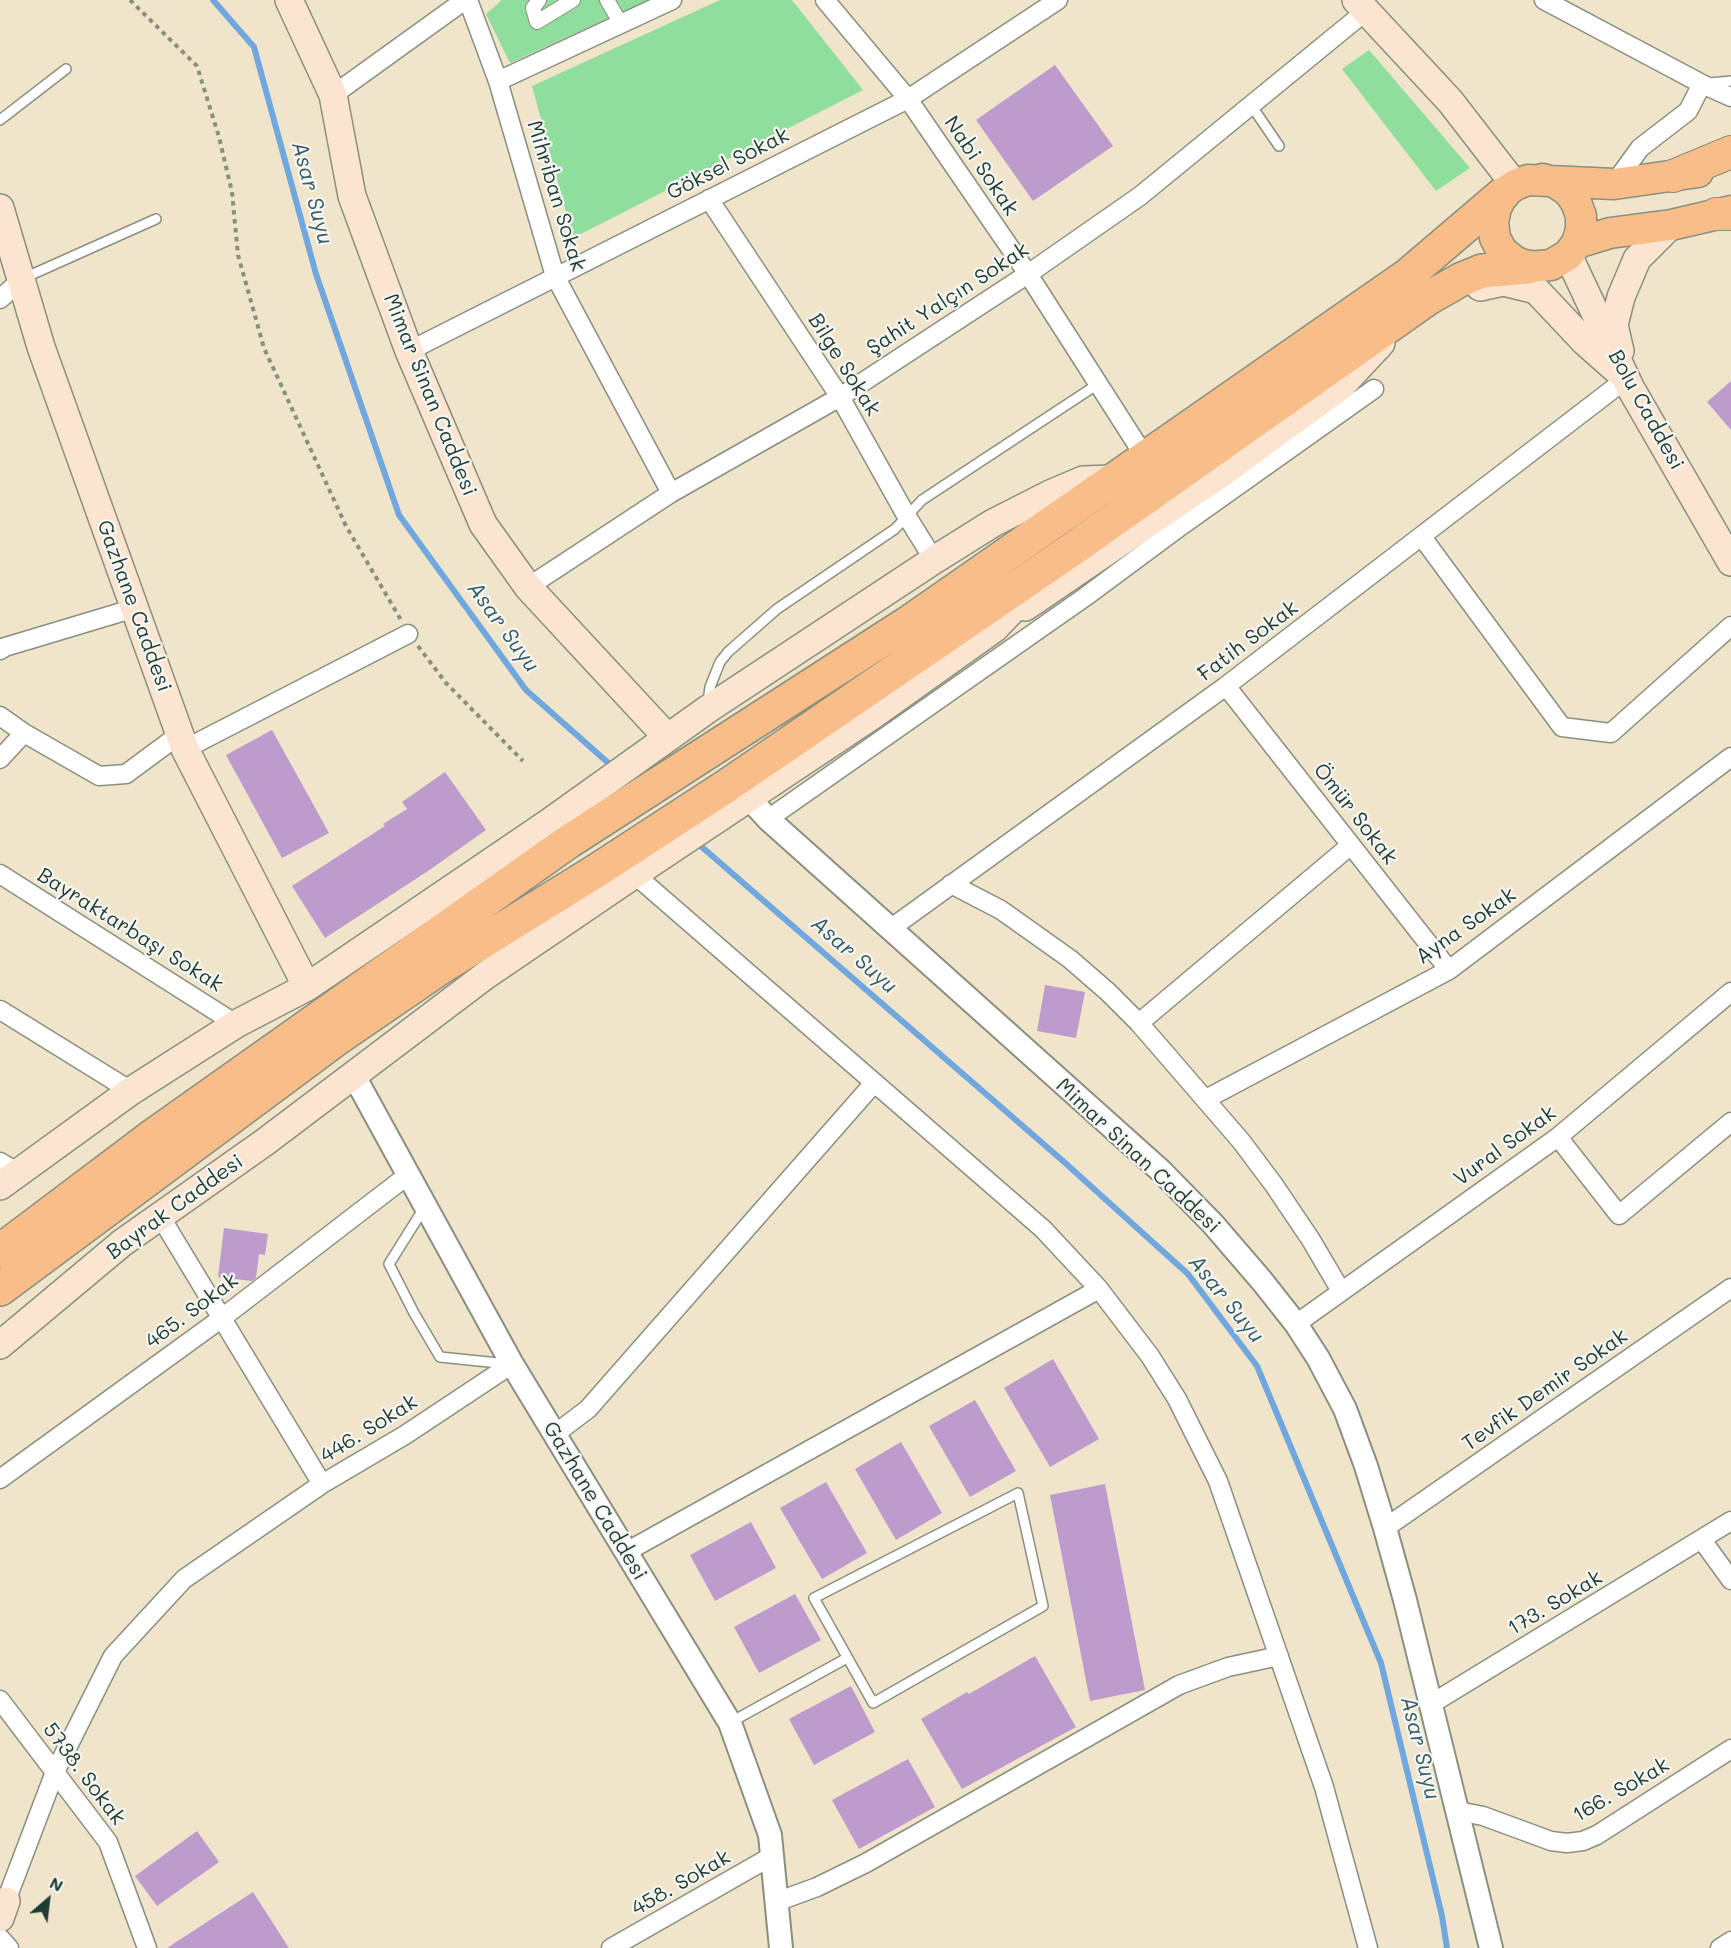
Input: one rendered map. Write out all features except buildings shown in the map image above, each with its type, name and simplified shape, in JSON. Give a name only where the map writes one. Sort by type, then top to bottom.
[{"type":"highway","points":[[1673,176],[1731,152]]},
{"type":"highway","points":[[0,1251],[557,833],[697,759],[908,623],[1408,275],[1520,186]]},
{"type":"highway","points":[[1,1289],[335,1040],[443,966],[596,871],[737,797],[1067,553],[1418,305],[1460,280],[1482,271],[1528,267]]},
{"type":"main road","name":"Mimar Sinan Caddesi","points":[[289,0],[333,95],[352,196],[409,351],[483,524],[528,587],[657,744]]},
{"type":"main road","points":[[1361,6],[1450,101],[1520,186]]},
{"type":"main road","points":[[1520,186],[1614,184],[1731,167]]},
{"type":"main road","points":[[1572,249],[1581,230],[1581,216],[1576,202],[1568,191],[1556,183],[1520,186],[1496,208],[1493,222],[1495,238],[1502,251],[1514,261],[1528,267],[1551,265],[1572,249],[1610,233],[1671,225],[1726,213]]},
{"type":"main road","name":"Gazhane Caddesi","points":[[0,208],[41,346],[183,742],[307,987]]},
{"type":"main road","points":[[1626,379],[1614,325],[1621,297],[1637,259],[1671,225]]},
{"type":"main road","name":"Bolu Caddesi","points":[[1572,249],[1626,379],[1731,562]]},
{"type":"main road","points":[[992,641],[1341,386],[1418,305],[1503,282],[1536,290],[1585,342],[1626,379]]},
{"type":"main road","points":[[6,1174],[236,1024],[307,987],[557,833],[657,744],[934,560],[993,523],[1050,494],[1083,480],[1113,479]]},
{"type":"main road","points":[[992,641],[1067,553]]},
{"type":"main road","name":"Bayrak Caddesi","points":[[0,1345],[122,1243],[265,1142],[486,975],[641,869],[737,797],[992,641]]},
{"type":"street","points":[[333,95],[466,0]]},
{"type":"street","name":"Mihriban Sokak","points":[[466,0],[498,81],[555,276],[671,493]]},
{"type":"street","points":[[539,0],[533,8],[537,22],[573,0]]},
{"type":"street","points":[[607,0],[621,24]]},
{"type":"street","points":[[498,81],[672,0]]},
{"type":"street","name":"Nabi Sokak","points":[[825,0],[908,99],[1028,274],[1145,457]]},
{"type":"street","name":"Göksel Sokak","points":[[409,351],[908,99],[1058,0]]},
{"type":"street","points":[[1544,0],[1702,84],[1731,97]]},
{"type":"street","name":"Şahit Yalçın Sokak","points":[[528,587],[671,493],[840,397],[1028,274],[1140,195],[1251,105],[1361,6]]},
{"type":"street","points":[[1614,184],[1640,148],[1688,111],[1702,84]]},
{"type":"street","name":"Bilge Sokak","points":[[709,199],[840,397],[934,560]]},
{"type":"street","points":[[0,299],[21,280]]},
{"type":"street","name":"Fatih Sokak","points":[[890,929],[1226,686],[1626,379]]},
{"type":"street","points":[[768,819],[992,641],[1085,597],[1374,388]]},
{"type":"street","points":[[1422,537],[1562,727],[1611,733],[1731,627]]},
{"type":"street","points":[[2,645],[135,608]]},
{"type":"street","points":[[0,716],[24,733],[99,776],[126,774],[183,742],[408,634]]},
{"type":"street","name":"Ömür Sokak","points":[[1226,686],[1449,970]]},
{"type":"street","points":[[0,759],[24,733]]},
{"type":"street","name":"Ayna Sokak","points":[[1206,1099],[1449,970],[1731,757]]},
{"type":"street","name":"Mimar Sinan Caddesi","points":[[737,797],[768,819],[1161,1171],[1213,1224],[1296,1324],[1318,1358],[1345,1409],[1366,1466],[1385,1528],[1431,1704],[1491,1948]]},
{"type":"street","points":[[1139,1023],[1351,845]]},
{"type":"street","points":[[641,869],[873,1083],[1042,1229],[1099,1289],[1150,1356],[1177,1399],[1218,1481],[1324,1787],[1368,1948]]},
{"type":"street","name":"Bayraktarbaşı Sokak","points":[[0,874],[236,1024]]},
{"type":"street","points":[[951,884],[1000,910],[1070,958],[1139,1023],[1241,1141],[1311,1240],[1341,1291]]},
{"type":"street","name":"Vural Sokak","points":[[1296,1324],[1558,1137],[1731,992]]},
{"type":"street","points":[[0,1010],[131,1092]]},
{"type":"street","name":"Gazhane Caddesi","points":[[353,1074],[512,1364],[730,1723],[770,1834],[781,1948]]},
{"type":"street","points":[[555,1434],[588,1409],[873,1083]]},
{"type":"street","points":[[1558,1137],[1619,1215],[1731,1122]]},
{"type":"street","name":"465. Sokak","points":[[0,1479],[222,1318],[408,1175]]},
{"type":"street","name":"446. Sokak","points":[[160,1216],[322,1484],[405,1435],[512,1364]]},
{"type":"street","name":"Tevfik Demir Sokak","points":[[1385,1528],[1731,1288]]},
{"type":"street","points":[[626,1552],[1099,1289]]},
{"type":"street","points":[[3,1910],[55,1772],[113,1656],[184,1579],[322,1484]]},
{"type":"street","name":"173. Sokak","points":[[1431,1704],[1731,1521]]},
{"type":"street","points":[[1702,1540],[1731,1580]]},
{"type":"street","points":[[776,1902],[817,1887],[866,1863],[1179,1685],[1228,1667],[1279,1656]]},
{"type":"street","name":"5738. Sokak","points":[[0,1700],[108,1842],[147,1948]]},
{"type":"street","name":"166. Sokak","points":[[1458,1811],[1483,1816],[1551,1841],[1567,1843],[1583,1841],[1597,1835],[1731,1749]]},
{"type":"street","name":"458. Sokak","points":[[611,1948],[772,1856]]},
{"type":"street","points":[[0,1938],[9,1948]]},
{"type":"street","points":[[1720,1948],[1731,1941]]},
{"type":"lane","points":[[0,120],[66,69]]},
{"type":"lane","points":[[1702,84],[1731,81]]},
{"type":"lane","points":[[1251,105],[1279,146]]},
{"type":"lane","points":[[21,280],[156,219]]},
{"type":"lane","points":[[708,709],[714,674],[728,652],[777,609],[895,529],[922,500],[1098,384]]},
{"type":"lane","points":[[426,1206],[389,1264],[414,1314],[440,1357],[512,1364]]},
{"type":"lane","points":[[1018,1494],[1043,1606],[873,1703],[847,1658],[814,1598],[1018,1494]]},
{"type":"lane","points":[[730,1723],[847,1658]]},
{"type":"path","points":[[130,0],[197,66],[219,137],[232,192],[238,255],[264,348],[346,526],[408,634],[446,683],[523,761]]},
{"type":"green space","points":[[502,0],[649,0],[510,63],[486,14]]},
{"type":"green space","points":[[720,0],[792,0],[863,90],[573,238],[532,86]]},
{"type":"green space","points":[[1369,50],[1470,168],[1436,191],[1342,69]]},
{"type":"waterway","name":"Asar Suyu","points":[[213,0],[254,47],[316,274],[399,515],[526,690],[614,768]]},
{"type":"waterway","name":"Asar Suyu","points":[[695,841],[1063,1161],[1188,1274],[1257,1366],[1381,1663],[1442,1916],[1447,1948]]}]
